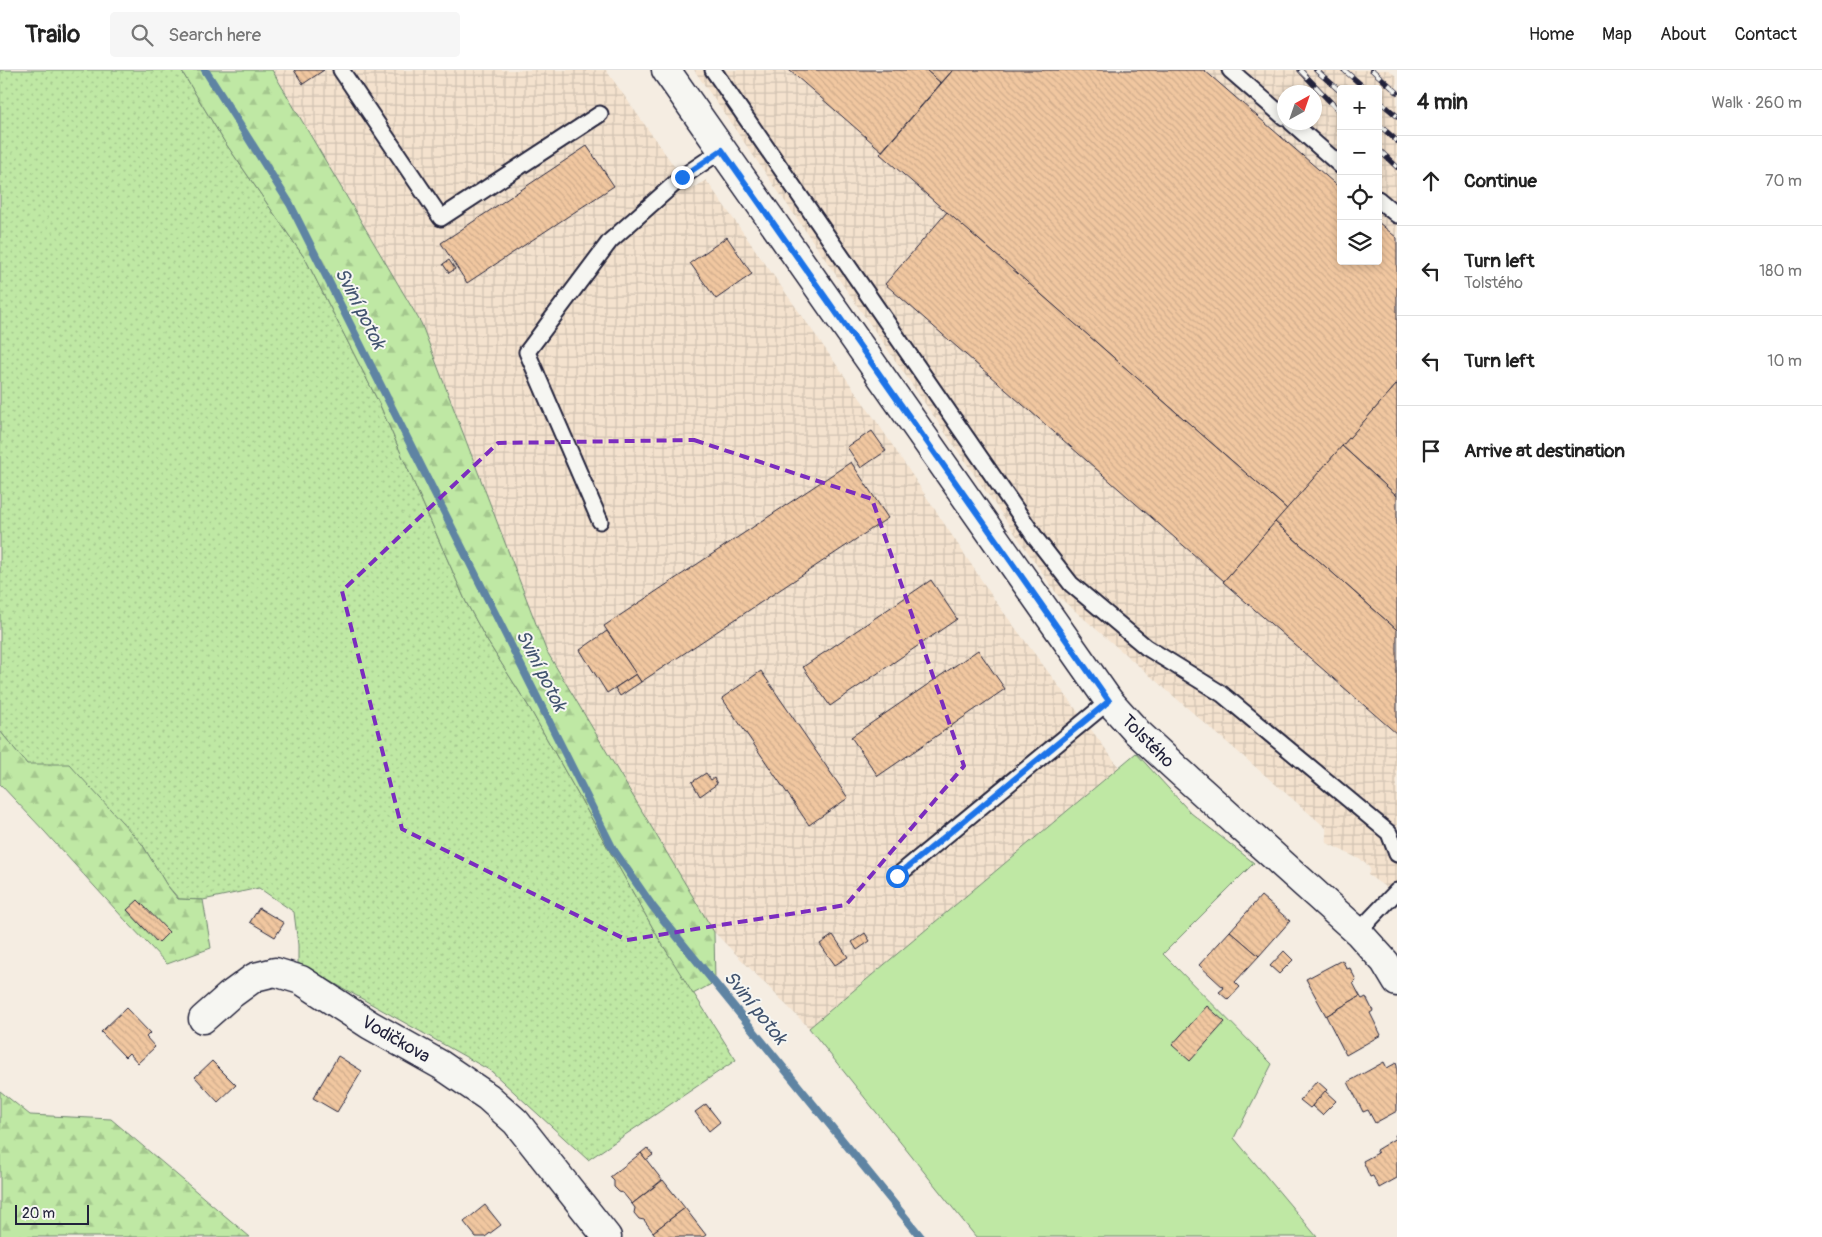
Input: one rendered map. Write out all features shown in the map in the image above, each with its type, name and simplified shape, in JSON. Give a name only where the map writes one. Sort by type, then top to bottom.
[{"type":"street","name":"Tolstého","points":[[666,70],[1109,701],[1137,732],[1358,932],[1385,962],[1397,982]]},
{"type":"street","name":"Vodičkova","points":[[203,1018],[255,977],[275,972],[301,980],[370,1025],[441,1065],[488,1097],[516,1122],[607,1237]]},
{"type":"lane","points":[[341,70],[442,218],[600,114]]},
{"type":"lane","points":[[714,70],[1032,532],[1071,584],[1146,647],[1230,700],[1389,833],[1397,854]]},
{"type":"lane","points":[[1230,70],[1277,111]]},
{"type":"lane","points":[[1300,130],[1337,162]]},
{"type":"lane","points":[[600,521],[527,352],[610,241],[682,177],[722,150]]},
{"type":"lane","points":[[1382,202],[1397,215]]},
{"type":"lane","points":[[897,876],[1109,701]]},
{"type":"lane","points":[[1358,932],[1397,890]]},
{"type":"highlighted area","points":[[694,440],[872,499],[964,766],[846,905],[627,940],[402,829],[342,591],[498,443]]},
{"type":"shaded area","points":[[272,70],[606,70],[691,190],[706,180],[879,425],[996,602],[1119,767],[809,1028],[708,926],[546,650],[421,323]]},
{"type":"shaded area","points":[[694,70],[1389,70],[1397,77],[1397,895],[1368,875],[1370,869],[1365,862],[1327,843],[1326,828],[1059,597]]},
{"type":"green space","points":[[0,70],[181,70],[224,141],[306,260],[379,403],[466,602],[486,639],[529,707],[659,939],[736,1060],[588,1160],[491,1071],[298,963],[294,912],[259,888],[203,900],[179,899],[166,884],[142,844],[27,764],[0,731]]},
{"type":"green space","points":[[181,70],[272,70],[421,323],[546,650],[714,932],[715,982],[693,994],[659,939],[529,707],[486,639],[466,602],[379,403],[306,260],[224,141]]},
{"type":"green space","points":[[0,731],[27,764],[69,764],[142,844],[166,884],[178,899],[203,900],[211,948],[167,964],[0,784]]},
{"type":"green space","points":[[1136,753],[1191,813],[1254,863],[1163,954],[1272,1064],[1234,1138],[1317,1237],[976,1237],[809,1028]]},
{"type":"green space","points":[[0,1091],[30,1115],[111,1119],[250,1237],[0,1237]]},
{"type":"building","points":[[294,70],[324,70],[303,84]]},
{"type":"building","points":[[789,70],[926,70],[941,83],[882,151]]},
{"type":"building","points":[[926,70],[953,70],[941,83]]},
{"type":"building","points":[[953,70],[1204,70],[1337,186],[1337,265],[1382,265],[1382,225],[1397,238],[1397,384],[1287,509],[880,154]]},
{"type":"building","points":[[587,146],[614,186],[467,283],[441,243]]},
{"type":"building","points":[[947,212],[1287,509],[1224,581],[885,284]]},
{"type":"building","points":[[727,237],[752,274],[716,299],[690,263]]},
{"type":"building","points":[[449,260],[455,269],[449,273],[443,264]]},
{"type":"building","points":[[1397,384],[1397,496],[1342,446]]},
{"type":"building","points":[[872,431],[886,451],[861,468],[847,447]]},
{"type":"building","points":[[1342,446],[1397,496],[1397,630],[1275,522]]},
{"type":"building","points":[[851,462],[888,518],[641,682],[604,626]]},
{"type":"building","points":[[1275,522],[1397,630],[1397,734],[1223,582]]},
{"type":"building","points":[[931,580],[957,619],[830,706],[803,667]]},
{"type":"building","points":[[607,631],[636,674],[607,693],[580,650]]},
{"type":"building","points":[[978,650],[1005,689],[878,776],[851,737]]},
{"type":"building","points":[[761,671],[848,798],[809,825],[722,698]]},
{"type":"building","points":[[636,674],[641,682],[620,696],[615,688]]},
{"type":"building","points":[[706,773],[711,780],[714,778],[717,784],[700,796],[692,782]]},
{"type":"building","points":[[1261,896],[1290,921],[1259,956],[1230,931]]},
{"type":"building","points":[[138,900],[169,932],[158,943],[127,910]]},
{"type":"building","points":[[259,908],[284,923],[275,937],[250,922]]},
{"type":"building","points":[[1230,931],[1259,956],[1235,982],[1240,987],[1228,1000],[1219,992],[1224,988],[1199,965]]},
{"type":"building","points":[[865,933],[870,941],[857,950],[852,942]]},
{"type":"building","points":[[833,935],[848,957],[835,965],[820,944]]},
{"type":"building","points":[[1284,951],[1293,960],[1279,974],[1270,966]]},
{"type":"building","points":[[1342,960],[1347,969],[1350,968],[1356,980],[1353,983],[1360,996],[1326,1016],[1306,979]]},
{"type":"building","points":[[1360,996],[1362,999],[1366,997],[1373,1011],[1370,1013],[1381,1035],[1346,1055],[1326,1016]]},
{"type":"building","points":[[1207,1006],[1225,1022],[1190,1061],[1172,1045]]},
{"type":"building","points":[[126,1008],[150,1033],[146,1037],[155,1047],[138,1063],[129,1053],[125,1057],[101,1032]]},
{"type":"building","points":[[338,1056],[362,1071],[337,1112],[313,1098]]},
{"type":"building","points":[[212,1061],[236,1085],[218,1102],[195,1077]]},
{"type":"building","points":[[1384,1062],[1387,1068],[1396,1063],[1397,1066],[1397,1111],[1375,1123],[1368,1110],[1363,1112],[1348,1082]]},
{"type":"building","points":[[1317,1081],[1327,1090],[1310,1108],[1300,1100]]},
{"type":"building","points":[[1325,1091],[1336,1101],[1322,1115],[1312,1106]]},
{"type":"building","points":[[706,1104],[720,1122],[709,1131],[695,1112]]},
{"type":"building","points":[[1397,1134],[1397,1178],[1379,1188],[1373,1176],[1370,1177],[1363,1161],[1378,1153],[1376,1150],[1396,1138],[1395,1135]]},
{"type":"building","points":[[647,1148],[653,1155],[646,1160],[641,1153]]},
{"type":"building","points":[[641,1153],[662,1180],[632,1204],[623,1193],[614,1187],[614,1181],[610,1177]]},
{"type":"building","points":[[663,1180],[685,1208],[653,1232],[644,1220],[639,1219],[634,1213],[635,1208],[632,1204]]},
{"type":"building","points":[[485,1205],[501,1225],[485,1237],[476,1237],[464,1222]]},
{"type":"building","points":[[685,1208],[706,1235],[703,1237],[657,1237],[653,1232]]},
{"type":"waterway","name":"Sviní potok","points":[[205,70],[290,204],[613,849],[653,907],[921,1237]]},
{"type":"railway","points":[[1300,70],[1337,109]]},
{"type":"railway","points":[[1316,70],[1337,88]]},
{"type":"railway","points":[[1344,70],[1361,85]]},
{"type":"railway","points":[[1372,70],[1397,92]]},
{"type":"railway","points":[[1382,103],[1397,116]]},
{"type":"railway","points":[[1382,128],[1397,141]]},
{"type":"railway","points":[[1382,153],[1397,167]]},
{"type":"route","points":[[682,177],[722,150],[1109,701],[897,876]]}]
